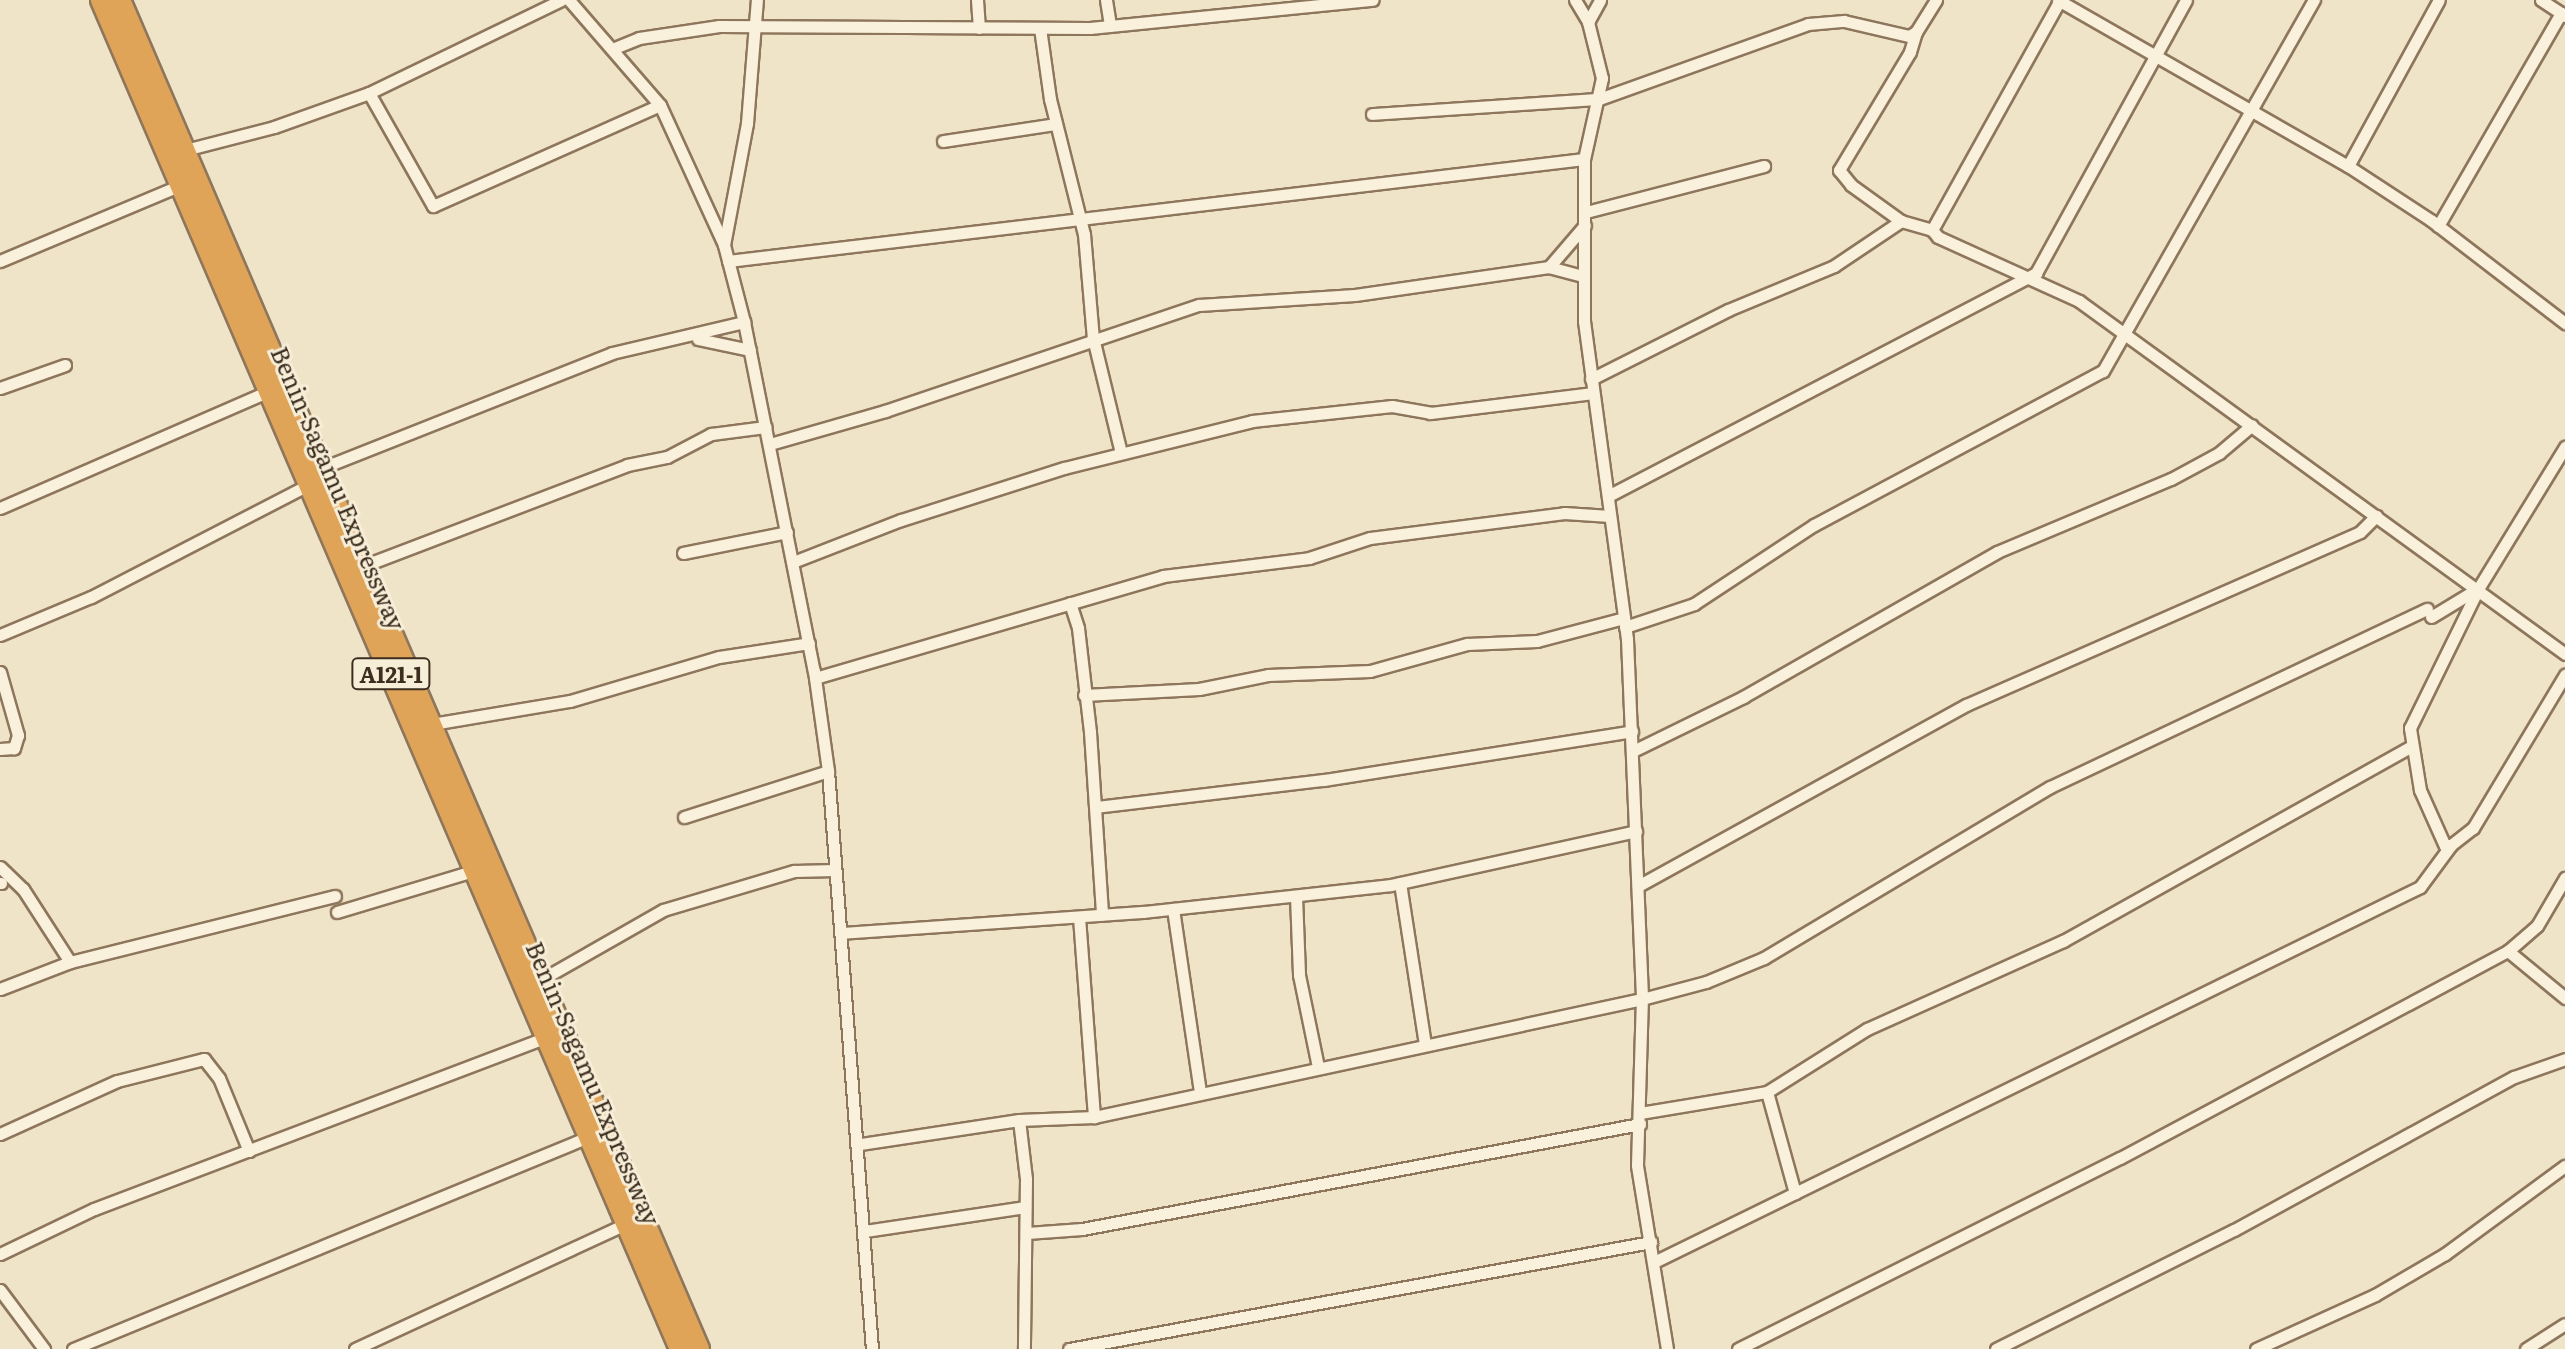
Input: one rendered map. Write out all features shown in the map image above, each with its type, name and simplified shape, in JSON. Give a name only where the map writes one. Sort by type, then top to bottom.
[{"type":"highway","name":"Benin-Sagamu Expressway","points":[[101,0],[178,186],[269,391],[316,476],[473,871],[680,1349]]},
{"type":"highway","name":"A121-1","points":[[120,0],[185,150],[316,476],[363,566],[544,978],[699,1349]]},
{"type":"street","points":[[185,150],[274,127],[369,93],[561,0]]},
{"type":"street","points":[[569,0],[660,105],[724,245],[744,322],[809,643],[828,771],[860,1144],[872,1349]]},
{"type":"street","points":[[724,245],[747,123],[757,0]]},
{"type":"street","points":[[977,0],[979,28]]},
{"type":"street","points":[[1106,0],[1110,26]]},
{"type":"street","points":[[612,49],[676,30],[1110,26],[1373,0]]},
{"type":"street","points":[[1575,0],[1588,22],[1602,78],[1584,159],[1586,218],[1583,276],[1592,393],[1624,622],[1632,731],[1642,999],[1641,1210],[1651,1242],[1667,1349]]},
{"type":"street","points":[[1588,22],[1600,0]]},
{"type":"street","points":[[1936,0],[1916,32],[1910,52],[1839,170],[1901,221],[1932,230],[2079,301],[2125,339],[2252,425],[2565,654]]},
{"type":"street","points":[[1932,230],[2059,0],[2348,166],[2438,226],[2565,323]]},
{"type":"street","points":[[1608,496],[2031,278],[2049,254],[2186,0]]},
{"type":"street","points":[[1084,695],[1199,689],[1268,675],[1370,671],[1467,644],[1537,641],[1694,604],[1814,525],[2103,371],[2125,339],[2250,108],[2314,0]]},
{"type":"street","points":[[2348,166],[2439,0]]},
{"type":"street","points":[[2438,226],[2563,14],[2541,0]]},
{"type":"street","points":[[1372,114],[1599,99],[1808,24],[1844,21],[1909,36],[1916,32]]},
{"type":"street","points":[[1040,28],[1056,124],[1081,219],[1093,338],[1121,453]]},
{"type":"street","points":[[369,93],[433,206],[660,105]]},
{"type":"street","points":[[943,141],[1056,124]]},
{"type":"street","points":[[728,261],[1584,159]]},
{"type":"street","points":[[1549,267],[1586,218],[1764,166]]},
{"type":"street","points":[[0,261],[178,186]]},
{"type":"street","points":[[1591,379],[1728,310],[1834,266],[1901,221]]},
{"type":"street","points":[[770,444],[885,411],[1093,338],[1199,305],[1355,295],[1549,267],[1583,276]]},
{"type":"street","points":[[0,635],[91,597],[316,476],[612,353],[694,338],[744,322]]},
{"type":"street","points":[[694,338],[750,350]]},
{"type":"street","points":[[0,388],[65,365]]},
{"type":"street","points":[[0,508],[269,391]]},
{"type":"street","points":[[793,562],[901,520],[1121,453],[1252,421],[1392,406],[1430,413],[1592,393]]},
{"type":"street","points":[[1633,751],[1743,697],[1997,552],[2171,479],[2219,453],[2252,425]]},
{"type":"street","points":[[363,566],[627,465],[667,457],[711,434],[766,427]]},
{"type":"street","points":[[2451,845],[2445,846],[2420,790],[2410,747],[2410,728],[2478,589],[2565,447]]},
{"type":"street","points":[[815,678],[1163,576],[1309,558],[1370,538],[1564,513],[1610,516]]},
{"type":"street","points":[[1638,886],[1966,705],[2360,532],[2376,516]]},
{"type":"street","points":[[683,553],[787,532]]},
{"type":"street","points":[[860,1144],[1019,1120],[1094,1117],[1642,999],[1706,982],[1764,958],[2050,787],[2478,589]]},
{"type":"street","points":[[1070,603],[1078,628],[1096,807],[1102,915]]},
{"type":"street","points":[[432,724],[570,701],[719,657],[809,643]]},
{"type":"street","points":[[0,672],[18,735],[14,748],[0,749]]},
{"type":"street","points":[[1654,1262],[2420,887],[2451,845],[2473,828],[2565,675]]},
{"type":"street","points":[[1096,807],[1324,780],[1632,731]]},
{"type":"street","points":[[1027,1233],[1082,1229],[1767,1092],[1867,1029],[2063,941],[2410,747]]},
{"type":"street","points":[[684,817],[828,771]]},
{"type":"street","points":[[841,933],[1173,909],[1400,883],[1636,831]]},
{"type":"street","points":[[0,867],[23,889],[70,962]]},
{"type":"street","points":[[544,978],[663,910],[794,871],[835,870]]},
{"type":"street","points":[[337,912],[473,871]]},
{"type":"street","points":[[1738,1349],[2120,1158],[2508,951],[2537,926],[2565,878]]},
{"type":"street","points":[[1400,883],[1425,1044]]},
{"type":"street","points":[[0,989],[70,962],[335,896]]},
{"type":"street","points":[[1296,896],[1299,975],[1318,1067]]},
{"type":"street","points":[[1173,909],[1200,1092]]},
{"type":"street","points":[[1079,917],[1094,1117]]},
{"type":"street","points":[[2508,951],[2565,998]]},
{"type":"street","points":[[0,1239],[6,1252],[94,1209],[545,1038]]},
{"type":"street","points":[[0,1132],[117,1081],[204,1059],[219,1078],[249,1151]]},
{"type":"street","points":[[1996,1349],[2234,1230],[2514,1077],[2565,1059]]},
{"type":"street","points":[[1767,1092],[1795,1193]]},
{"type":"street","points":[[0,1132],[73,1095]]},
{"type":"street","points":[[1019,1120],[1027,1233],[1024,1349]]},
{"type":"street","points":[[75,1348],[588,1137]]},
{"type":"street","points":[[2256,1349],[2386,1288],[2445,1254],[2565,1166]]},
{"type":"street","points":[[865,1231],[1025,1207]]},
{"type":"street","points":[[355,1349],[626,1224]]},
{"type":"street","points":[[1069,1349],[1651,1242]]},
{"type":"street","points":[[0,1290],[44,1349]]},
{"type":"street","points":[[2526,1349],[2565,1324]]}]
